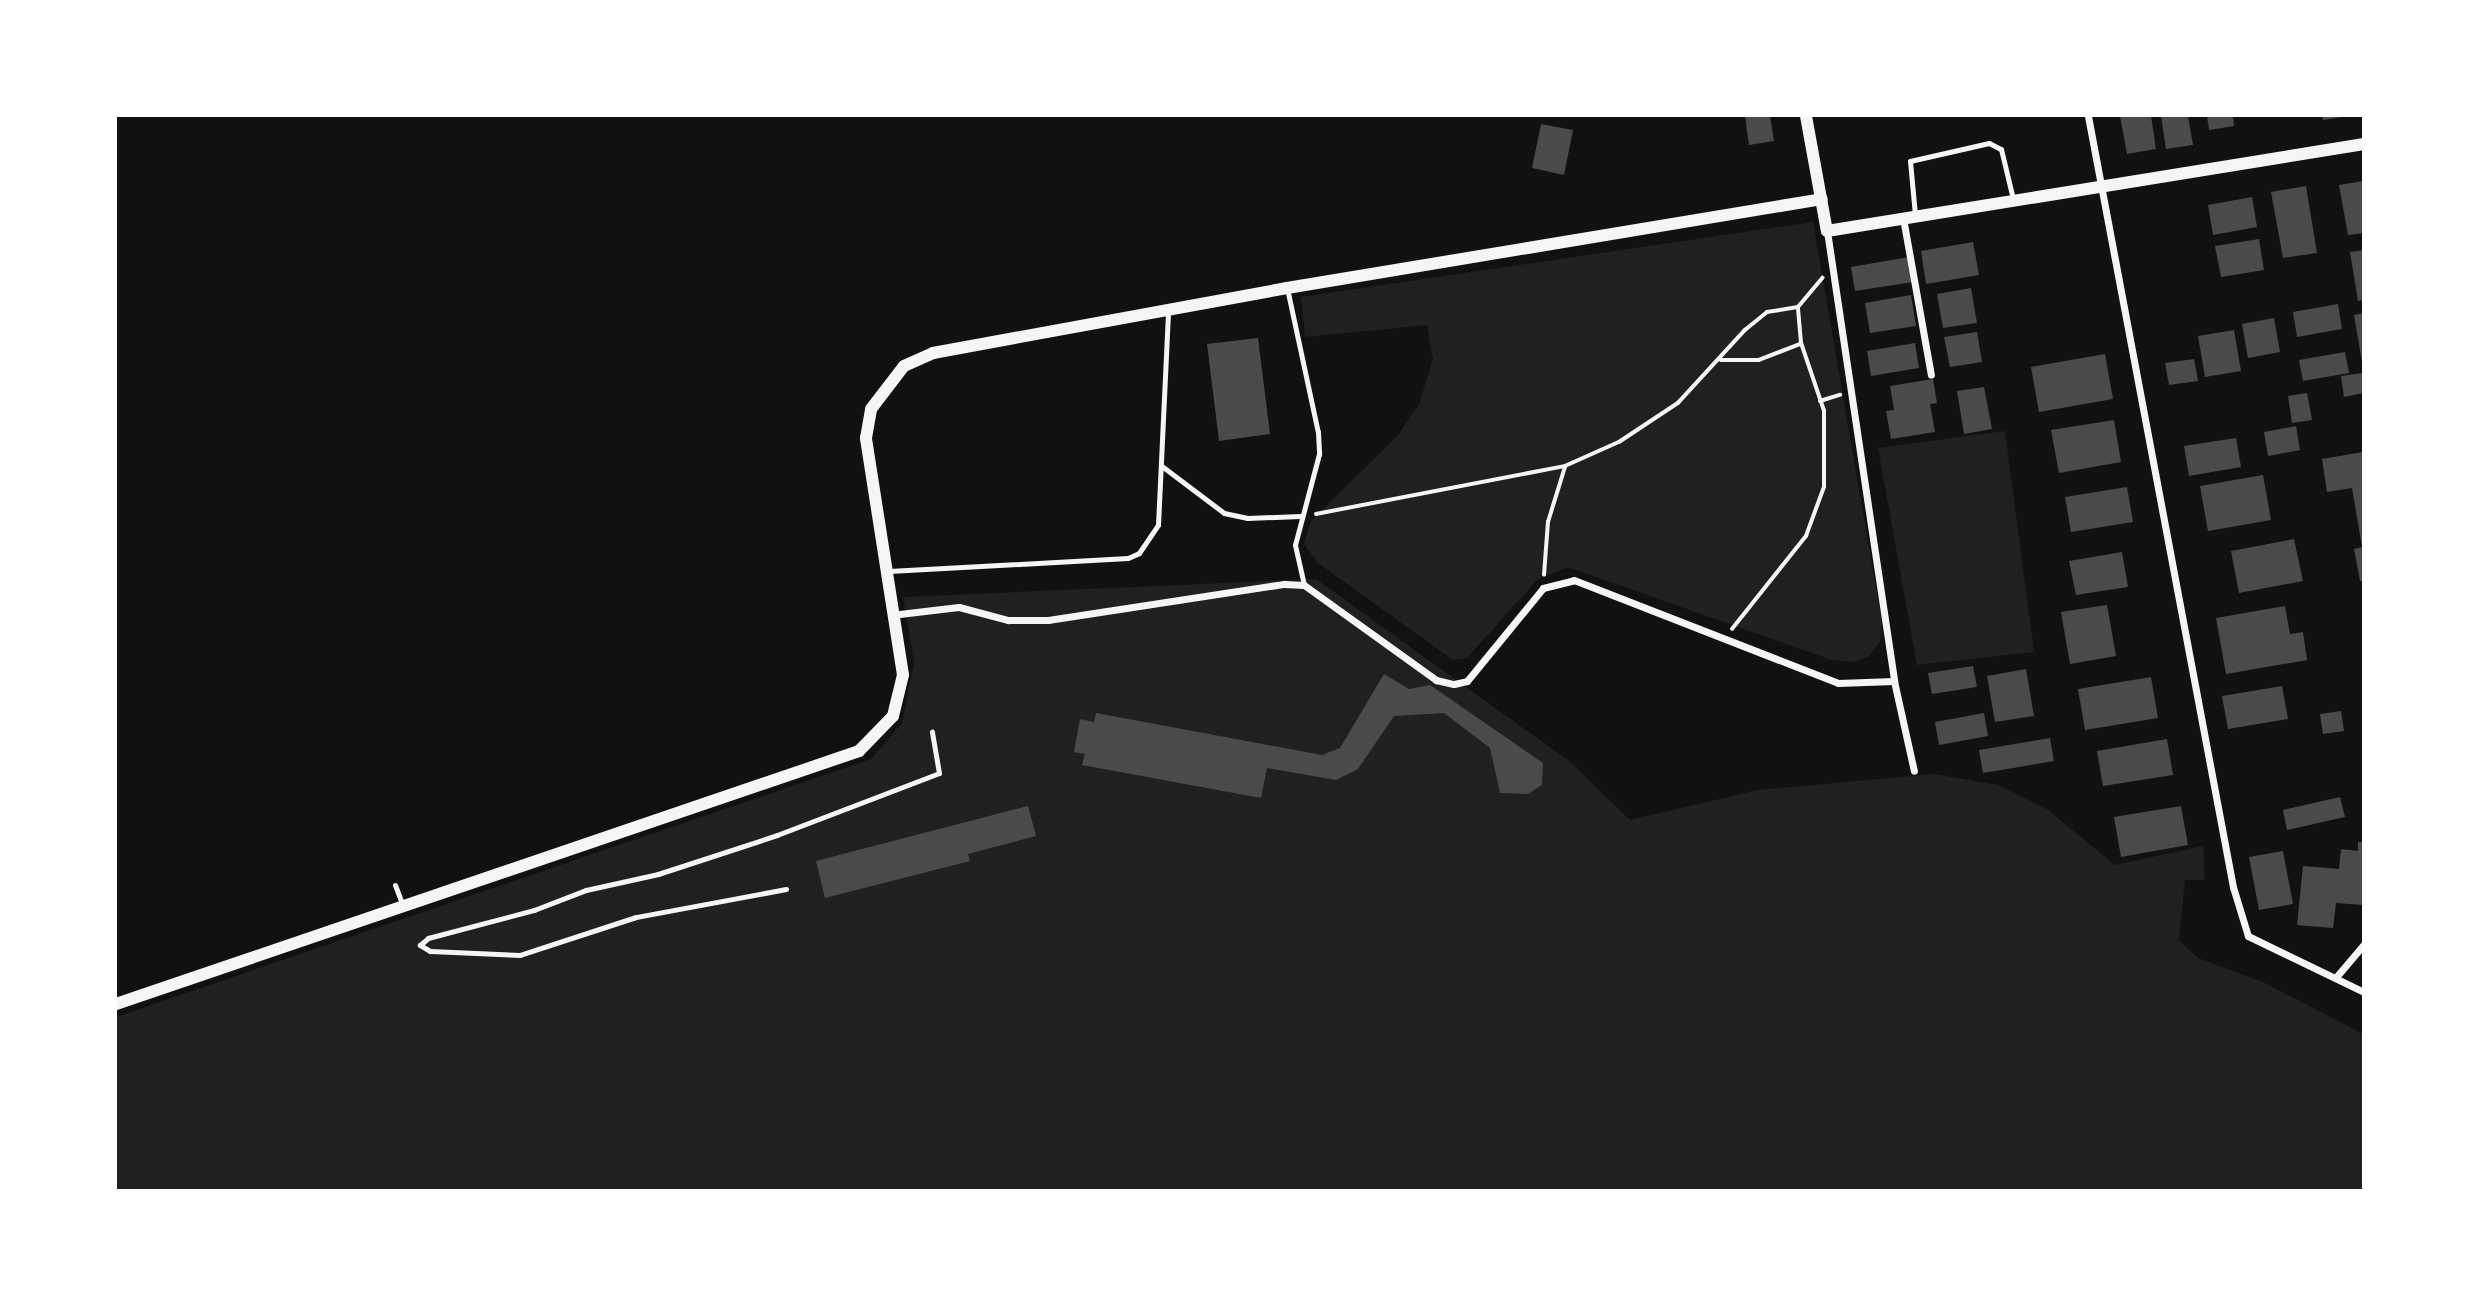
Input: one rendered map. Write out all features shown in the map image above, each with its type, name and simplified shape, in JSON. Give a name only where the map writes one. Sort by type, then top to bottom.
[{"type":"street","points":[[1806,116],[1827,231],[1894,681],[1914,771]]},
{"type":"street","points":[[2088,116],[2104,187],[2231,873],[2248,936],[2337,976],[2364,992]]},
{"type":"street","points":[[1827,231],[2364,144]]},
{"type":"street","points":[[116,1004],[859,751],[893,716],[900,697],[903,675],[891,615],[866,438],[871,409],[904,366],[933,353],[1287,288],[1822,199]]},
{"type":"street","points":[[1909,217],[1931,375]]},
{"type":"street","points":[[891,615],[959,607],[1008,620],[1048,620],[1284,584],[1304,585],[1436,680],[1454,684],[1467,681],[1543,588],[1574,580],[1721,640],[1838,683],[1894,681]]},
{"type":"street","points":[[2337,976],[2364,944]]},
{"type":"lane","points":[[1909,217],[1910,161],[1989,143],[2001,149],[2012,199]]},
{"type":"lane","points":[[1287,288],[1318,432],[1319,454],[1300,516],[1295,545],[1304,585]]},
{"type":"lane","points":[[886,571],[1128,558],[1139,553],[1158,525],[1163,467],[1168,310]]},
{"type":"lane","points":[[1163,467],[1224,513],[1247,518],[1300,516]]},
{"type":"lane","points":[[786,889],[636,917],[520,955],[430,951],[420,945],[428,938],[763,839],[915,783],[939,773],[932,732]]},
{"type":"lane","points":[[396,885],[403,906]]},
{"type":"path","points":[[1300,516],[1383,504],[1566,466],[1647,426],[1721,360],[1745,330],[1767,312],[1798,307],[1832,266]]},
{"type":"path","points":[[1721,640],[1806,536],[1824,487],[1824,411],[1801,343],[1798,307]]},
{"type":"path","points":[[1721,360],[1759,360],[1801,343]]},
{"type":"path","points":[[1543,588],[1548,522],[1566,466]]},
{"type":"shaded area","points":[[1813,222],[1882,623],[1880,642],[1868,657],[1852,662],[1832,660],[1568,567],[1538,579],[1467,658],[1453,660],[1318,563],[1304,544],[1311,521],[1398,435],[1419,404],[1433,359],[1427,325],[1305,337],[1301,297]]},
{"type":"shaded area","points":[[2005,431],[2034,652],[1917,665],[1878,448]]},
{"type":"shaded area","points":[[1316,579],[1573,764],[1630,820],[1758,790],[1934,774],[1998,785],[2048,810],[2115,865],[2203,846],[2205,880],[2185,880],[2179,940],[2198,958],[2265,983],[2363,1034],[2363,1190],[116,1190],[116,1017],[871,759],[902,723],[914,662],[903,597]]},
{"type":"building","points":[[1745,116],[1770,116],[1774,141],[1749,145]]},
{"type":"building","points":[[2120,116],[2151,116],[2156,149],[2127,154]]},
{"type":"building","points":[[2161,116],[2188,116],[2193,145],[2166,149]]},
{"type":"building","points":[[2207,116],[2233,116],[2234,126],[2209,130]]},
{"type":"building","points":[[2322,116],[2343,116],[2343,117],[2323,120]]},
{"type":"building","points":[[1541,124],[1573,130],[1564,175],[1532,168]]},
{"type":"building","points":[[2363,181],[2363,233],[2348,235],[2339,185]]},
{"type":"building","points":[[2306,186],[2317,253],[2283,258],[2271,192]]},
{"type":"building","points":[[2252,197],[2257,227],[2213,235],[2208,205]]},
{"type":"building","points":[[2259,239],[2264,270],[2221,277],[2215,246]]},
{"type":"building","points":[[1973,242],[1979,275],[1926,284],[1921,251]]},
{"type":"building","points":[[2363,250],[2363,300],[2358,301],[2350,252]]},
{"type":"building","points":[[1909,257],[1913,282],[1855,291],[1851,267]]},
{"type":"building","points":[[1971,288],[1977,323],[1943,328],[1937,294]]},
{"type":"building","points":[[1911,295],[1916,326],[1870,333],[1865,303]]},
{"type":"building","points":[[2338,304],[2342,329],[2297,337],[2293,312]]},
{"type":"building","points":[[2363,313],[2363,362],[2362,362],[2354,315]]},
{"type":"building","points":[[2274,318],[2280,352],[2248,358],[2242,324]]},
{"type":"building","points":[[2234,330],[2241,371],[2205,377],[2198,336]]},
{"type":"building","points":[[1977,332],[1982,362],[1950,367],[1944,337]]},
{"type":"building","points":[[1258,338],[1270,434],[1219,441],[1207,344]]},
{"type":"building","points":[[1915,343],[1919,368],[1871,376],[1867,351]]},
{"type":"building","points":[[2345,352],[2349,373],[2303,381],[2299,360]]},
{"type":"building","points":[[2105,354],[2113,399],[2039,412],[2031,367]]},
{"type":"building","points":[[2194,359],[2198,381],[2169,385],[2165,363]]},
{"type":"building","points":[[2363,373],[2363,393],[2344,397],[2341,376]]},
{"type":"building","points":[[1933,379],[1937,403],[1930,404],[1935,432],[1891,439],[1886,411],[1894,410],[1890,386]]},
{"type":"building","points":[[1984,387],[1992,429],[1964,434],[1957,391]]},
{"type":"building","points":[[2307,393],[2312,420],[2292,423],[2288,396]]},
{"type":"building","points":[[2114,420],[2121,462],[2059,473],[2051,430]]},
{"type":"building","points":[[2296,426],[2300,450],[2268,456],[2264,432]]},
{"type":"building","points":[[2236,438],[2241,467],[2189,476],[2184,446]]},
{"type":"building","points":[[2363,452],[2363,581],[2360,581],[2354,549],[2362,547],[2352,488],[2327,492],[2322,459]]},
{"type":"building","points":[[2263,475],[2271,520],[2208,531],[2200,486]]},
{"type":"building","points":[[2127,487],[2133,522],[2071,532],[2065,497]]},
{"type":"building","points":[[2294,539],[2303,581],[2239,593],[2231,551]]},
{"type":"building","points":[[2122,552],[2128,587],[2076,595],[2069,561]]},
{"type":"building","points":[[2107,605],[2116,656],[2070,664],[2061,612]]},
{"type":"building","points":[[2285,606],[2290,634],[2303,632],[2307,660],[2226,674],[2216,618]]},
{"type":"building","points":[[1973,666],[1977,687],[1932,694],[1928,673]]},
{"type":"building","points":[[2026,669],[2034,716],[1995,722],[1987,676]]},
{"type":"building","points":[[1384,674],[1409,689],[1430,685],[1543,763],[1542,785],[1528,794],[1500,793],[1490,748],[1444,713],[1394,716],[1358,769],[1336,780],[1267,768],[1261,798],[1082,765],[1085,754],[1074,752],[1080,719],[1094,722],[1096,713],[1322,755],[1340,748]]},
{"type":"building","points":[[2151,677],[2158,718],[2085,730],[2078,689]]},
{"type":"building","points":[[2282,686],[2288,719],[2228,729],[2222,696]]},
{"type":"building","points":[[2341,711],[2344,731],[2323,734],[2320,714]]},
{"type":"building","points":[[1984,713],[1988,736],[1939,745],[1935,722]]},
{"type":"building","points":[[2050,738],[2054,761],[1983,773],[1979,750]]},
{"type":"building","points":[[2167,739],[2173,775],[2103,786],[2097,751]]},
{"type":"building","points":[[2340,797],[2345,817],[2287,830],[2283,810]]},
{"type":"building","points":[[1028,806],[1036,836],[968,854],[970,861],[825,898],[816,861]]},
{"type":"building","points":[[2181,806],[2188,845],[2121,857],[2114,817]]},
{"type":"building","points":[[2358,842],[2363,842],[2363,905],[2336,903],[2333,928],[2297,925],[2303,866],[2339,869],[2341,849],[2358,851]]},
{"type":"building","points":[[2283,851],[2293,904],[2259,910],[2249,857]]}]
